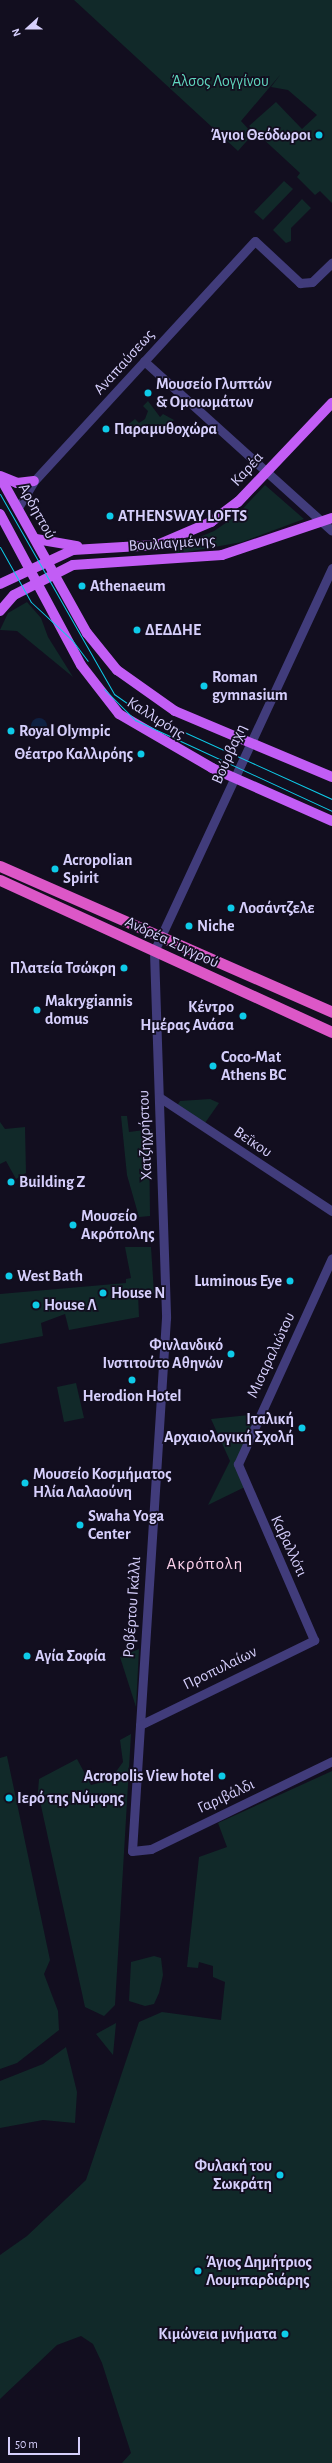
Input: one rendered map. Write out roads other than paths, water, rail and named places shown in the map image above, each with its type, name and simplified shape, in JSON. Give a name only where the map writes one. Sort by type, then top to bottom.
[{"type":"highway","name":"Ανδρέα Συγγρού","points":[[0,866],[332,1012]]},
{"type":"highway","name":"Ανδρέα Συγγρού","points":[[0,880],[154,952],[332,1032]]},
{"type":"main road","name":"Καρέα","points":[[172,540],[226,512],[332,403]]},
{"type":"main road","points":[[0,476],[16,483],[34,481]]},
{"type":"main road","name":"Αρδηττού","points":[[0,476],[19,506],[47,560]]},
{"type":"main road","name":"Αρδηττού","points":[[0,514],[28,568]]},
{"type":"main road","name":"Βουλιαγμένης","points":[[0,611],[14,595],[54,573],[93,562],[175,561],[222,556],[329,519]]},
{"type":"main road","points":[[36,539],[89,547]]},
{"type":"main road","name":"Βουλιαγμένης","points":[[0,584],[28,568],[47,560],[89,547],[150,545],[172,540]]},
{"type":"main road","name":"Καλλιρόης","points":[[47,560],[100,651],[136,687],[175,712],[332,778]]},
{"type":"main road","name":"Καλλιρόης","points":[[28,568],[81,665],[110,706],[140,729],[235,778],[332,821]]},
{"type":"street","name":"Αναπαύσεως","points":[[19,506],[34,481],[255,241],[300,283],[312,282],[332,264]]},
{"type":"street","points":[[144,361],[268,470],[329,519],[332,531]]},
{"type":"street","name":"Βούρβαχη","points":[[154,952],[162,938],[332,568]]},
{"type":"street","name":"Χατζηχρήστου","points":[[154,952],[166,1318]]},
{"type":"street","name":"Βεΐκου","points":[[159,1097],[332,1211]]},
{"type":"street","name":"Μισαραλιώτου","points":[[238,1464],[332,1258]]},
{"type":"street","name":"Ροβέρτου Γκάλλι","points":[[132,1851],[166,1318]]},
{"type":"street","name":"Καβαλλότι","points":[[238,1464],[314,1640]]},
{"type":"street","name":"Προπυλαίων","points":[[140,1725],[314,1640]]},
{"type":"street","name":"Γαριβάλδι","points":[[132,1851],[151,1849],[332,1761]]},
{"type":"water","points":[[39,718],[45,720],[47,726],[45,732],[39,734],[33,732],[31,726],[33,720]]},
{"type":"tram line","points":[[0,494],[114,694],[140,712],[332,799]]},
{"type":"tram line","points":[[0,547],[31,602],[72,640],[88,661]]},
{"type":"tram line","points":[[104,689],[135,720],[332,811]]},
{"type":"place","name":"Άγιοι Θεόδωροι","points":[[319,135]]},
{"type":"place","name":"Μουσείο Γλυπτών & Ομοιωμάτων","points":[[148,393]]},
{"type":"place","name":"Παραμυθοχώρα","points":[[106,429]]},
{"type":"place","name":"ATHENSWAY LOFTS","points":[[110,516]]},
{"type":"place","name":"Athenaeum","points":[[82,586]]},
{"type":"place","name":"ΔΕΔΔΗΕ","points":[[137,630]]},
{"type":"place","name":"Roman gymnasium","points":[[204,686]]},
{"type":"place","name":"Royal Olympic","points":[[11,731]]},
{"type":"place","name":"Θέατρο Καλλιρόης","points":[[141,754]]},
{"type":"place","name":"Acropolian Spirit","points":[[55,869]]},
{"type":"place","name":"Λοσάντζελε","points":[[231,908]]},
{"type":"place","name":"Niche","points":[[189,926]]},
{"type":"place","name":"Πλατεία Τσώκρη","points":[[124,968]]},
{"type":"place","name":"Makrygiannis domus","points":[[37,1010]]},
{"type":"place","name":"Κέντρο Ημέρας Ανάσα","points":[[243,1016]]},
{"type":"place","name":"Coco-Mat Athens BC","points":[[213,1066]]},
{"type":"place","name":"Building Z","points":[[11,1182]]},
{"type":"place","name":"Μουσείο Ακρόπολης","points":[[73,1225]]},
{"type":"place","name":"West Bath","points":[[9,1276]]},
{"type":"place","name":"Luminous Eye","points":[[290,1281]]},
{"type":"place","name":"House N","points":[[103,1293]]},
{"type":"place","name":"House Λ","points":[[36,1305]]},
{"type":"place","name":"Φινλανδικό Iνστιτούτο Aθηνών","points":[[231,1354]]},
{"type":"place","name":"Herodion Hotel","points":[[132,1380]]},
{"type":"place","name":"Ιταλική Αρχαιολογική Σχολή","points":[[302,1428]]},
{"type":"place","name":"Μουσείο Κοσμήματος Ηλία Λαλαούνη","points":[[25,1483]]},
{"type":"place","name":"Swaha Yoga Center","points":[[80,1525]]},
{"type":"place","name":"Αγία Σοφία","points":[[27,1656]]},
{"type":"place","name":"Acropolis View hotel","points":[[222,1776]]},
{"type":"place","name":"Ιερό της Νύμφης","points":[[9,1798]]},
{"type":"place","name":"Φυλακή του Σωκράτη","points":[[280,2175]]},
{"type":"place","name":"Άγιος Δημήτριος Λουμπαρδιάρης","points":[[198,2271]]},
{"type":"place","name":"Κιμώνεια μνήματα","points":[[285,2334]]},
{"type":"district","name":"Ακρόπολη","points":[[205,1564]]},
{"type":"park label","name":"Άλσος Λογγίνου","points":[[220,81]]}]
